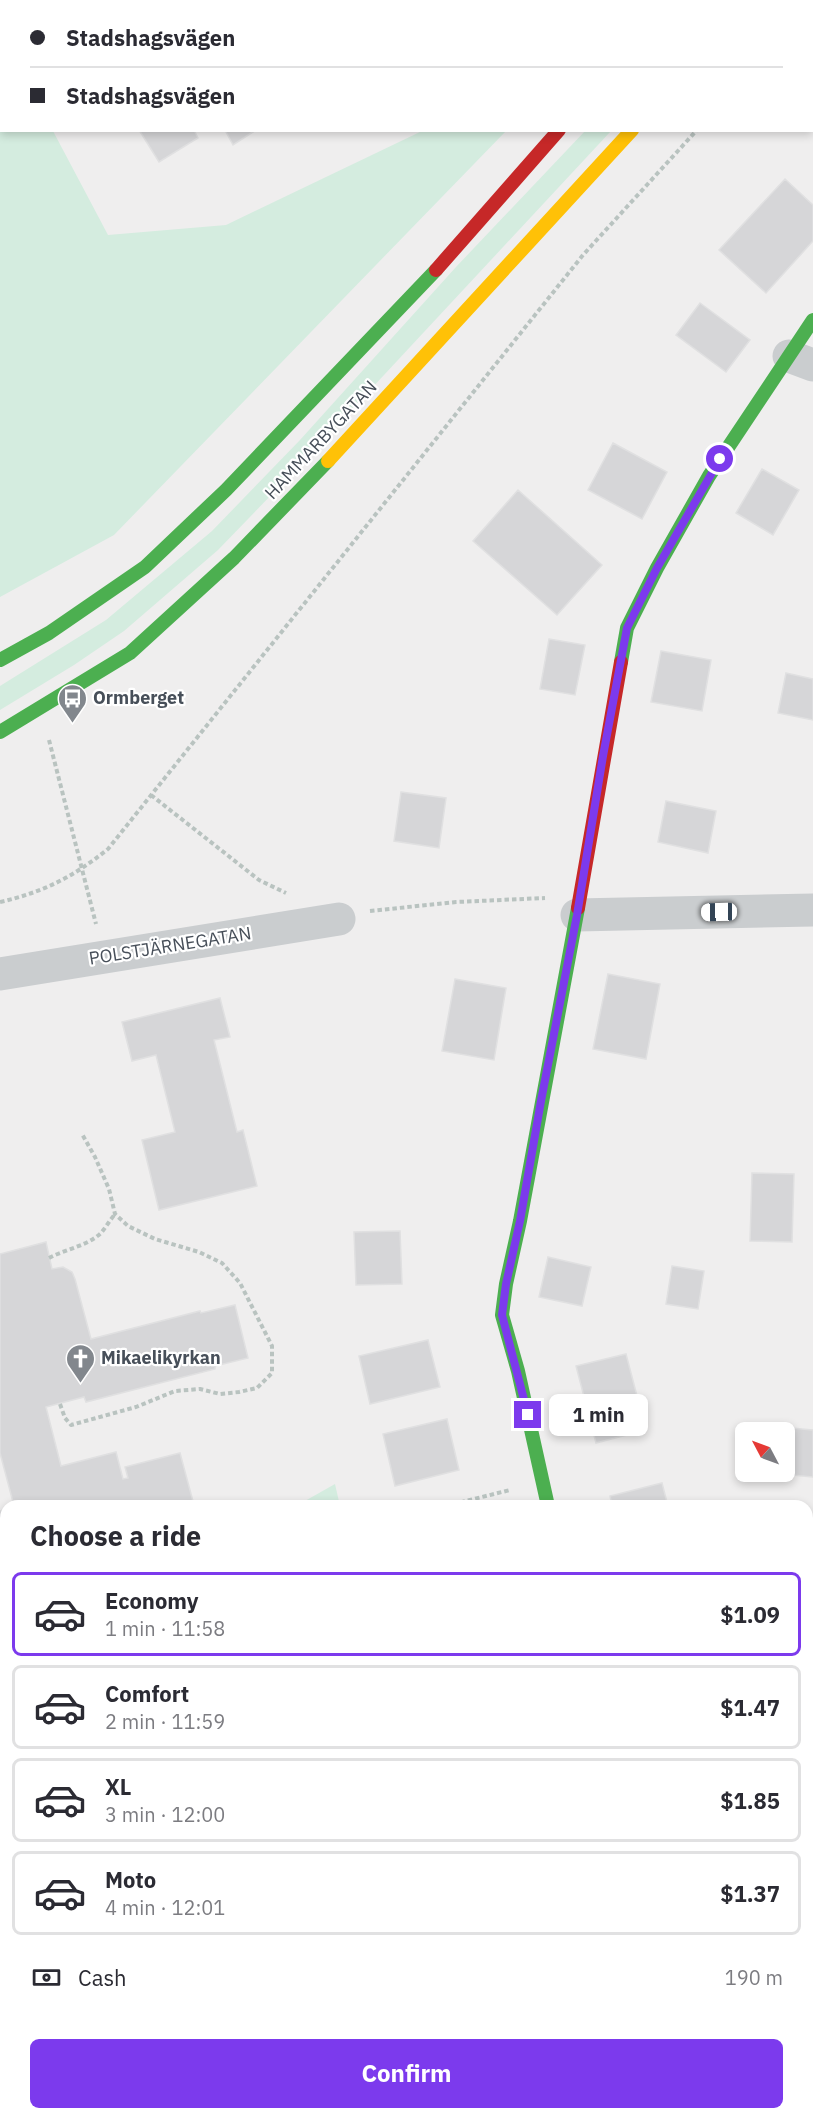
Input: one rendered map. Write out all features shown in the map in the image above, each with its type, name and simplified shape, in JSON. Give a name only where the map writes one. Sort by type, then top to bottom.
[{"type":"main road","name":"HAMMARBYGATAN","points":[[0,660],[50,633],[145,567],[226,490],[420,288],[557,132]]},
{"type":"main road","name":"HAMMARBYGATAN","points":[[0,732],[130,654],[234,558],[343,446],[630,132]]},
{"type":"main road","points":[[547,1500],[518,1371],[502,1315],[577,915],[627,628],[657,568],[709,476],[801,361],[813,320]]},
{"type":"street","points":[[577,915],[813,910]]},
{"type":"street","name":"POLSTJÄRNEGATAN","points":[[0,974],[339,919]]},
{"type":"path","points":[[0,902],[20,898],[52,886],[81,870],[108,849],[583,255],[694,132]]},
{"type":"path","points":[[49,739],[96,927],[100,958]]},
{"type":"path","points":[[151,795],[259,880],[289,895]]},
{"type":"path","points":[[339,919],[378,909],[456,902],[548,898],[577,915]]},
{"type":"path","points":[[60,1404],[65,1418],[71,1425],[136,1407],[175,1391],[200,1389],[220,1394],[257,1388],[272,1373],[272,1346],[240,1283],[222,1263],[199,1252],[156,1239],[128,1226],[115,1214],[109,1189],[82,1134]]},
{"type":"path","points":[[49,1258],[82,1245],[100,1233],[115,1214]]},
{"type":"path","points":[[470,1500],[543,1482]]},
{"type":"green space","points":[[0,132],[54,132],[108,235],[226,225],[420,132],[505,132],[114,535],[0,597]]},
{"type":"green space","points":[[584,132],[610,132],[304,461],[218,550],[124,631],[74,665],[0,710],[0,686],[106,620],[212,531],[300,440],[456,267]]},
{"type":"green space","points":[[335,1484],[339,1500],[307,1500]]},
{"type":"building","points":[[140,132],[195,132],[198,138],[159,162]]},
{"type":"building","points":[[226,132],[253,132],[233,145]]},
{"type":"building","points":[[785,179],[813,205],[813,241],[766,293],[719,250]]},
{"type":"building","points":[[700,303],[750,340],[726,372],[676,335]]},
{"type":"building","points":[[613,443],[667,472],[642,519],[588,490]]},
{"type":"building","points":[[762,469],[799,490],[773,535],[736,513]]},
{"type":"building","points":[[518,490],[602,565],[557,615],[473,541]]},
{"type":"building","points":[[549,639],[585,645],[575,695],[540,689]]},
{"type":"building","points":[[661,651],[711,660],[702,711],[651,702]]},
{"type":"building","points":[[786,673],[813,679],[813,720],[778,713]]},
{"type":"building","points":[[401,792],[446,798],[439,848],[394,841]]},
{"type":"building","points":[[666,801],[716,811],[708,853],[658,842]]},
{"type":"building","points":[[608,974],[660,984],[646,1059],[593,1049]]},
{"type":"building","points":[[455,979],[506,988],[494,1060],[442,1051]]},
{"type":"building","points":[[220,998],[230,1037],[214,1040],[237,1132],[243,1130],[257,1186],[159,1210],[142,1140],[175,1132],[156,1055],[132,1061],[122,1022]]},
{"type":"building","points":[[752,1173],[794,1174],[792,1242],[750,1241]]},
{"type":"building","points":[[400,1231],[402,1284],[356,1285],[354,1232]]},
{"type":"building","name":"Mikaelikyrkan","points":[[46,1242],[52,1269],[63,1267],[72,1272],[91,1339],[200,1311],[201,1313],[235,1305],[248,1358],[215,1366],[215,1369],[86,1402],[84,1397],[46,1407],[61,1466],[116,1452],[123,1479],[128,1478],[125,1467],[180,1453],[193,1500],[12,1500],[0,1453],[0,1254]]},
{"type":"building","points":[[548,1257],[591,1267],[582,1306],[539,1297]]},
{"type":"building","points":[[672,1266],[704,1271],[698,1309],[666,1304]]},
{"type":"building","points":[[428,1340],[440,1387],[370,1404],[359,1356]]},
{"type":"building","points":[[626,1354],[646,1430],[596,1443],[576,1366]]},
{"type":"building","points":[[447,1419],[459,1470],[395,1486],[383,1434]]},
{"type":"building","points":[[795,1428],[813,1430],[813,1477],[795,1475]]},
{"type":"building","points":[[662,1483],[666,1500],[611,1500],[610,1496]]},
{"type":"traffic: fast","points":[[0,660],[49,633],[145,567],[226,490],[436,270]]},
{"type":"traffic: fast","points":[[621,662],[627,628],[657,568],[709,476],[813,320]]},
{"type":"traffic: fast","points":[[0,732],[130,653],[234,558],[328,461]]},
{"type":"traffic: fast","points":[[547,1500],[518,1371],[502,1315],[578,908]]},
{"type":"traffic: slow","points":[[328,461],[630,132]]},
{"type":"traffic: jam","points":[[436,270],[557,132]]},
{"type":"traffic: jam","points":[[578,908],[621,662]]},
{"type":"place","name":"Ormberget","points":[[72,724]]},
{"type":"place","name":"Mikaelikyrkan","points":[[80,1384]]},
{"type":"route","points":[[528,1415],[502,1315],[577,915],[627,628],[657,568],[720,459]]}]
